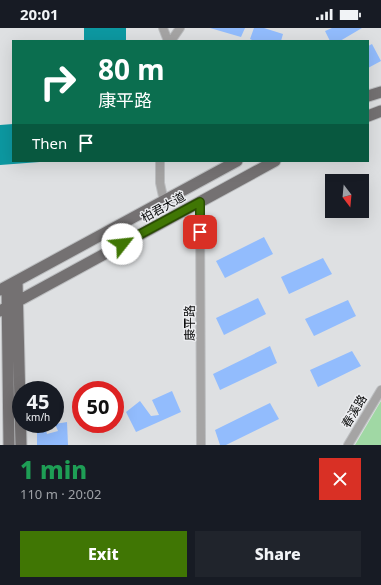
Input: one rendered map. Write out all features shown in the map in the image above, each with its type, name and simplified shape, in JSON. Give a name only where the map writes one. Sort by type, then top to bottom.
[{"type":"main road","points":[[369,96],[381,92]]},
{"type":"main road","points":[[369,116],[381,111]]},
{"type":"main road","name":"柏君大道","points":[[3,288],[235,162]]},
{"type":"main road","name":"柏君大道","points":[[3,309],[273,162]]},
{"type":"main road","points":[[17,281],[20,445]]},
{"type":"main road","points":[[3,288],[3,309],[7,345],[10,445]]},
{"type":"main road","points":[[0,334],[4,338],[7,345]]},
{"type":"street","points":[[163,28],[168,40]]},
{"type":"street","points":[[172,40],[180,28]]},
{"type":"street","points":[[160,162],[160,183],[164,201]]},
{"type":"street","name":"康平路","points":[[200,202],[201,445]]},
{"type":"street","name":"春溪路","points":[[348,445],[381,390]]},
{"type":"green space","points":[[381,401],[381,445],[355,445]]},
{"type":"water","points":[[84,28],[126,28],[126,40],[84,40]]},
{"type":"water","points":[[12,124],[12,162],[40,162],[0,165],[0,125]]},
{"type":"building","points":[[210,28],[245,28],[241,37]]},
{"type":"building","points":[[254,28],[264,28],[283,34],[281,40],[250,39]]},
{"type":"building","points":[[332,28],[362,28],[342,40],[330,40],[325,31]]},
{"type":"building","points":[[372,44],[381,61],[369,67],[369,46]]},
{"type":"building","points":[[264,237],[273,254],[225,278],[216,261]]},
{"type":"building","points":[[323,258],[332,274],[289,294],[281,277]]},
{"type":"building","points":[[258,298],[266,314],[224,335],[216,318]]},
{"type":"building","points":[[348,300],[356,316],[314,336],[305,319]]},
{"type":"building","points":[[270,346],[277,363],[220,390],[213,374]]},
{"type":"building","points":[[352,351],[361,366],[318,387],[310,370]]},
{"type":"building","points":[[172,391],[181,412],[136,432],[126,412],[140,401],[151,416],[159,415],[152,400]]},
{"type":"building","points":[[270,403],[279,419],[226,445],[220,445],[215,430]]},
{"type":"building","points":[[64,422],[67,422],[68,445],[37,445],[37,433],[64,433]]},
{"type":"route","points":[[122,244],[200,202],[200,232]]}]
